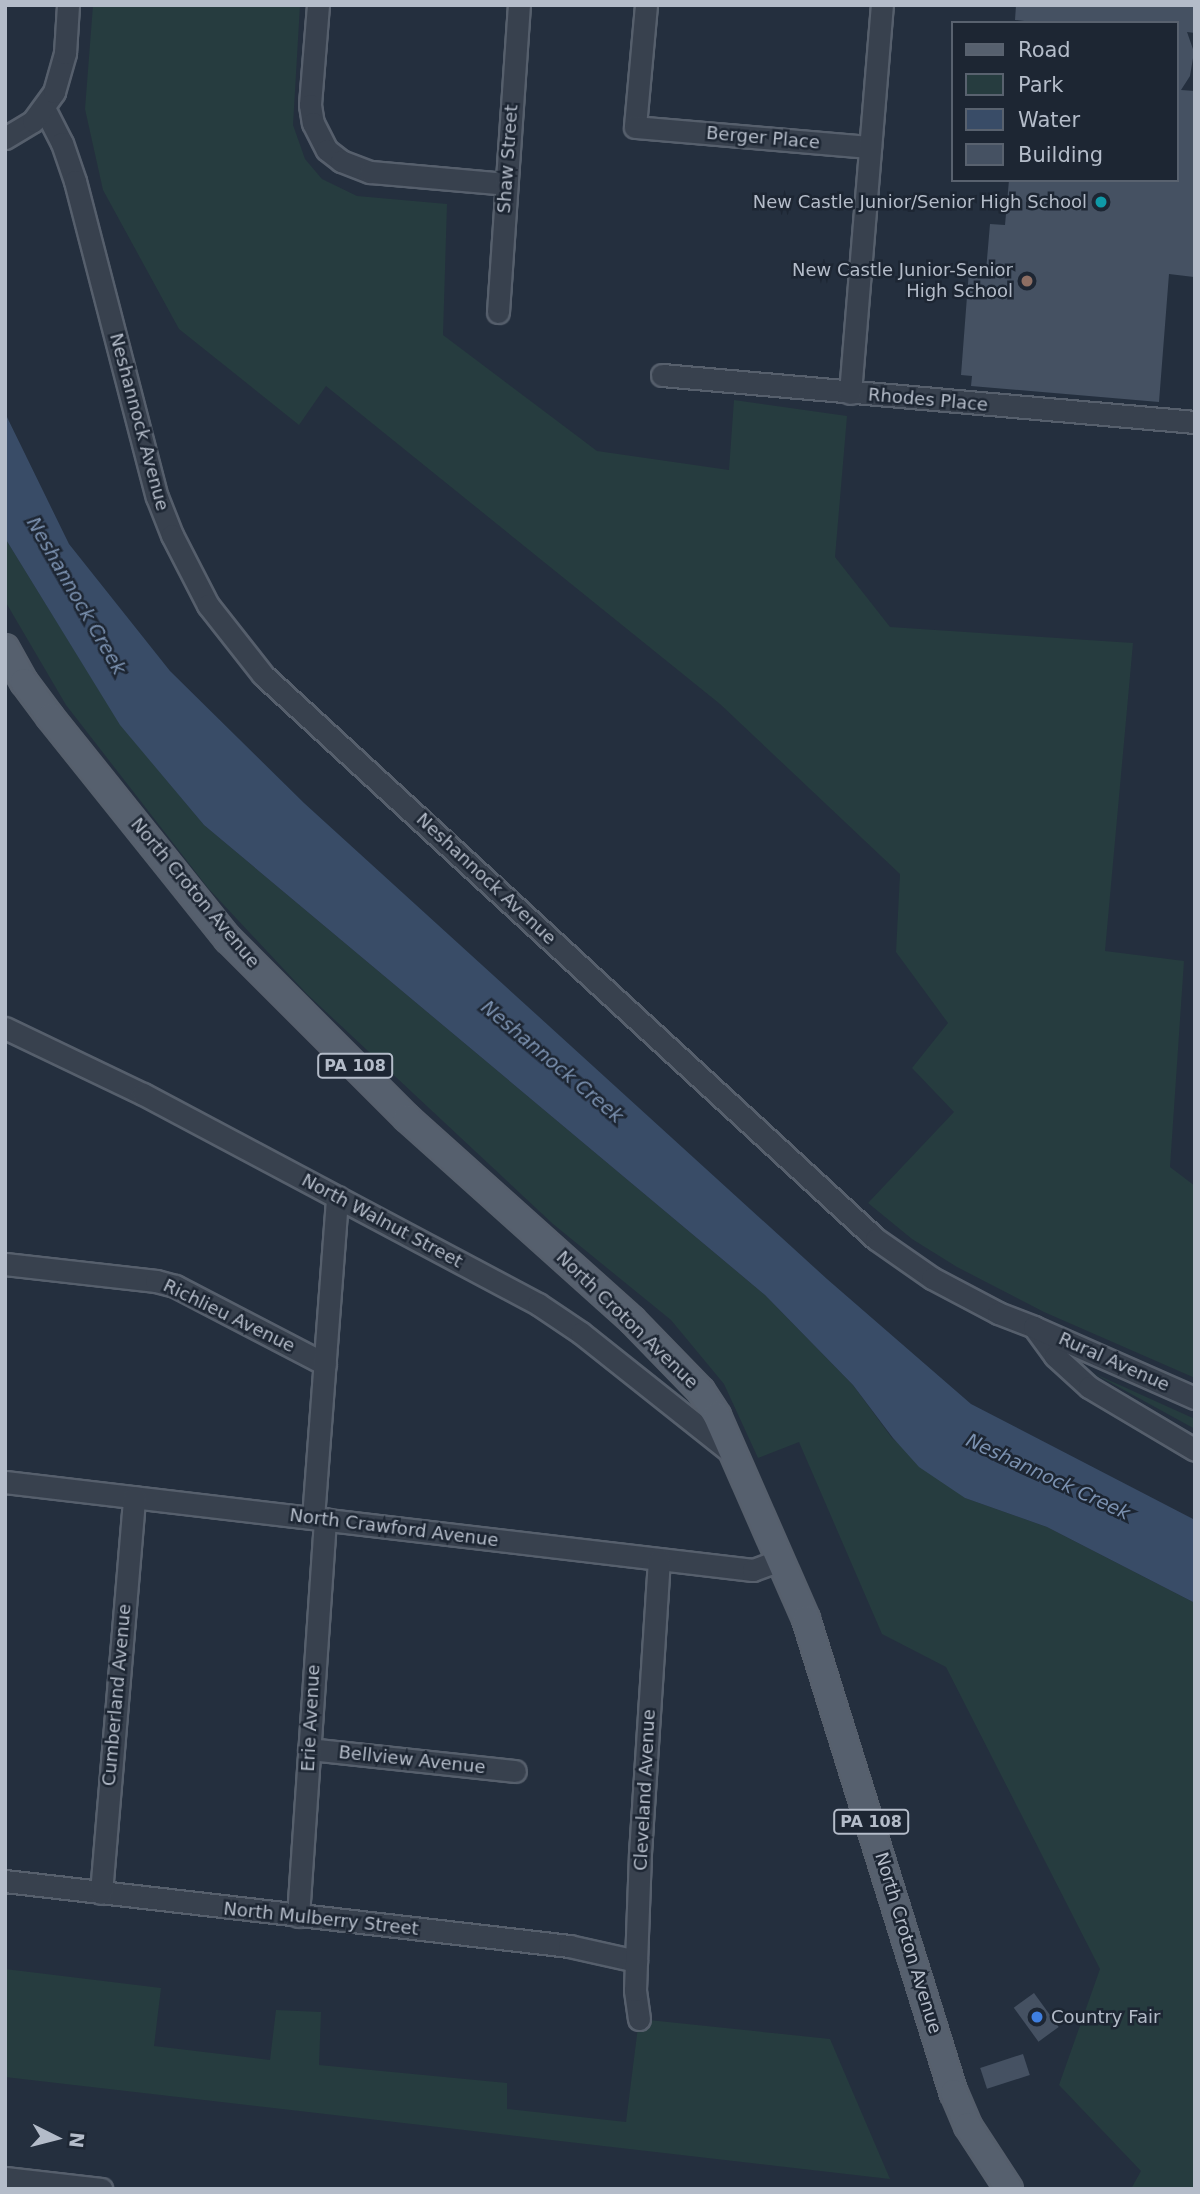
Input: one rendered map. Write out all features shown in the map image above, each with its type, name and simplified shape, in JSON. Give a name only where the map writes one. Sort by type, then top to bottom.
[{"type":"main road","name":"North Croton Avenue","points":[[5,648],[24,682],[50,717],[229,939],[408,1118],[682,1368],[717,1416],[821,1662],[954,2093],[968,2126],[1009,2189]]},
{"type":"street","points":[[5,138],[33,121],[44,108],[61,74],[68,5]]},
{"type":"street","points":[[318,5],[310,105],[313,123],[327,150],[341,162],[370,172],[506,184]]},
{"type":"street","name":"Shaw Street","points":[[498,312],[519,5]]},
{"type":"street","name":"Berger Place","points":[[646,5],[635,127],[870,147]]},
{"type":"street","points":[[850,393],[882,5]]},
{"type":"street","name":"Neshannock Avenue","points":[[44,108],[62,143],[75,181],[157,497],[183,561],[229,634],[301,712],[876,1239],[932,1278],[998,1313],[1034,1327]]},
{"type":"street","name":"Rhodes Place","points":[[662,375],[1195,422]]},
{"type":"street","name":"North Walnut Street","points":[[5,1028],[142,1094],[554,1314],[733,1454]]},
{"type":"street","name":"Erie Avenue","points":[[298,1916],[309,1749],[325,1364],[337,1197]]},
{"type":"street","name":"Richlieu Avenue","points":[[5,1264],[156,1281],[175,1286],[325,1364]]},
{"type":"street","points":[[1034,1327],[1055,1356],[1089,1387],[1195,1450]]},
{"type":"street","name":"Rural Avenue","points":[[1034,1327],[1195,1398]]},
{"type":"street","name":"North Crawford Avenue","points":[[5,1482],[752,1570],[767,1568],[780,1560]]},
{"type":"street","name":"Cumberland Avenue","points":[[101,1893],[134,1497]]},
{"type":"street","name":"Cleveland Avenue","points":[[639,2019],[635,1990],[636,1961],[659,1560]]},
{"type":"street","name":"Bellview Avenue","points":[[309,1749],[515,1772]]},
{"type":"street","name":"North Mulberry Street","points":[[5,1881],[569,1946],[636,1961]]},
{"type":"street","points":[[5,2178],[101,2189]]},
{"type":"green space","points":[[93,5],[300,5],[293,125],[305,159],[322,179],[357,196],[447,204],[443,335],[597,451],[729,470],[734,400],[847,416],[835,557],[890,627],[1133,643],[1105,951],[1184,961],[1170,1167],[1195,1186],[1195,1378],[1044,1312],[957,1267],[912,1239],[868,1203],[954,1112],[912,1068],[948,1023],[896,952],[900,874],[720,704],[326,386],[299,425],[179,329],[103,190],[85,109]]},
{"type":"green space","points":[[5,538],[120,724],[204,825],[765,1295],[853,1385],[892,1438],[965,1498],[1047,1527],[1195,1603],[1195,2189],[1131,2189],[1141,2171],[1059,2085],[1100,1969],[946,1667],[882,1634],[799,1442],[758,1458],[724,1384],[671,1320],[553,1224],[307,994],[208,888],[66,705],[5,601]]},
{"type":"green space","points":[[1093,1373],[1195,1419],[1195,1429]]},
{"type":"green space","points":[[5,1969],[161,1988],[154,2046],[270,2060],[276,2010],[321,2012],[319,2065],[507,2083],[507,2109],[626,2122],[639,2019],[830,2039],[890,2179],[5,2077]]},
{"type":"water","name":"Neshannock Creek","points":[[5,413],[69,544],[170,671],[304,803],[827,1279],[971,1404],[1195,1520],[1195,1603],[1047,1527],[965,1498],[919,1467],[853,1385],[765,1295],[204,825],[120,725],[5,538]]},
{"type":"building","name":"New Castle Junior/Senior High School","points":[[1016,5],[1195,5],[1195,33],[1187,32],[1194,52],[1190,76],[1181,90],[1195,91],[1194,277],[1169,274],[1159,402],[971,386],[972,376],[961,375],[969,270],[986,271],[990,224],[1005,225],[1009,182],[1179,182],[1179,21],[1015,20]]},
{"type":"building","name":"Country Fair","points":[[1034,1993],[1059,2027],[1038,2042],[1014,2008]]},
{"type":"building","name":"Country Fair","points":[[1023,2054],[1030,2075],[987,2089],[980,2068]]},
{"type":"place","name":"New Castle Junior/Senior High School","points":[[1101,202]]},
{"type":"place","name":"New Castle Junior-Senior High School","points":[[1027,281]]},
{"type":"place","name":"Country Fair","points":[[1037,2017]]}]
